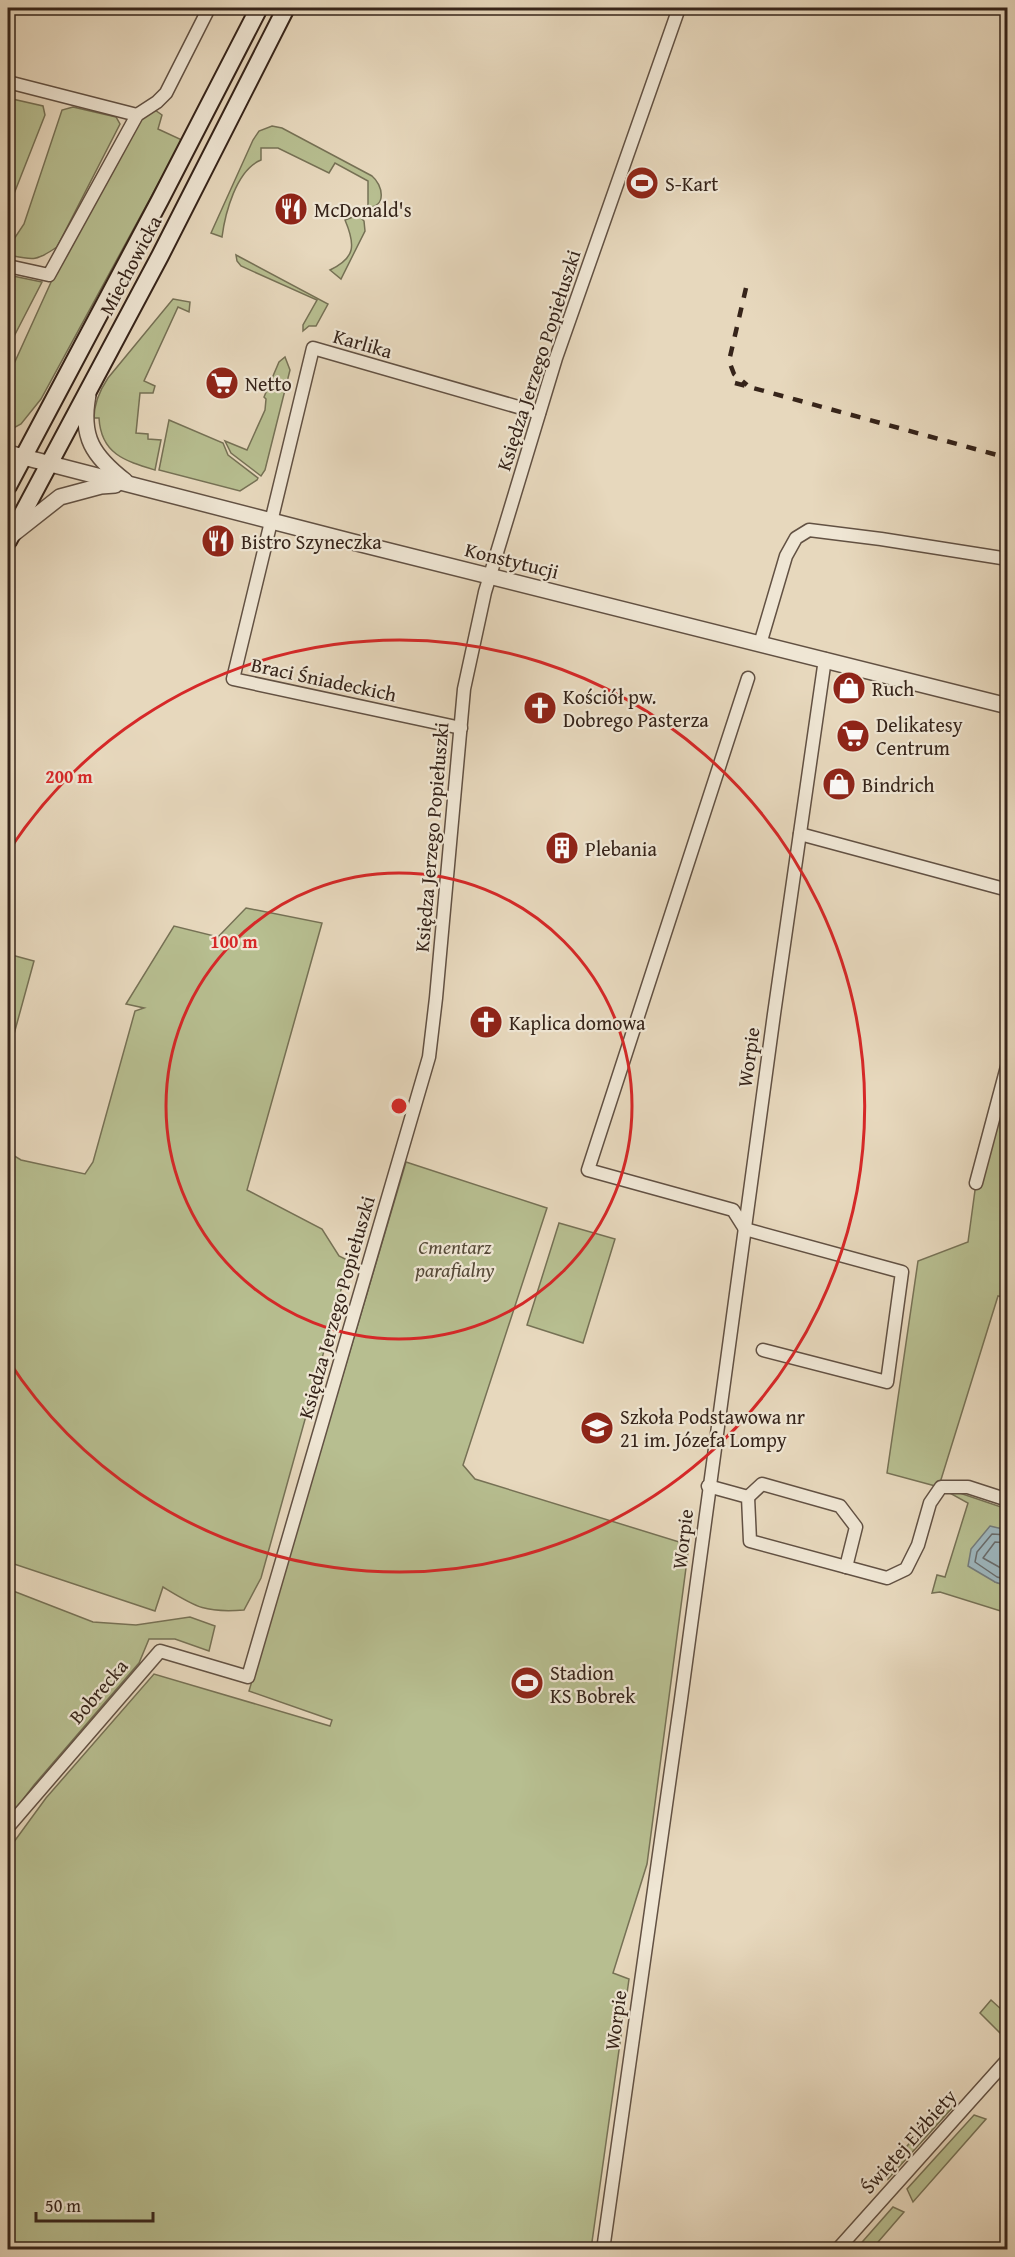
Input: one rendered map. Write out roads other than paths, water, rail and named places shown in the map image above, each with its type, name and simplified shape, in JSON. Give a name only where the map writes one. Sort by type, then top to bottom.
[{"type":"main road","name":"Miechowicka","points":[[8,486],[15,455],[202,118],[259,8]]},
{"type":"main road","name":"Miechowicka","points":[[9,539],[286,8]]},
{"type":"street","points":[[8,266],[49,276],[137,115],[166,93],[209,8]]},
{"type":"street","name":"Księdza Jerzego Popiełuszki","points":[[248,1677],[429,1057],[464,689],[489,576],[539,413],[679,8]]},
{"type":"street","points":[[8,82],[137,115]]},
{"type":"street","name":"Karlika","points":[[270,521],[313,348],[539,413]]},
{"type":"street","points":[[93,380],[88,393],[85,418],[89,440],[96,453],[110,469],[130,485]]},
{"type":"street","name":"Konstytucji","points":[[15,455],[1008,706]]},
{"type":"street","points":[[9,539],[60,497],[101,486],[130,485]]},
{"type":"street","name":"Braci Śniadeckich","points":[[270,521],[232,679],[461,728]]},
{"type":"street","points":[[760,644],[786,556],[796,538],[809,530],[1008,559]]},
{"type":"street","name":"Worpie","points":[[603,2250],[825,659]]},
{"type":"street","points":[[748,678],[588,1170],[733,1210],[745,1229],[902,1272],[887,1382],[763,1350]]},
{"type":"street","points":[[801,834],[1008,890]]},
{"type":"street","points":[[976,1183],[1008,1063]]},
{"type":"street","points":[[846,1567],[856,1527],[840,1506],[762,1484],[748,1497],[750,1540],[846,1567],[887,1578],[906,1569],[918,1545],[930,1503],[941,1487],[969,1487],[1008,1500]]},
{"type":"street","points":[[708,1486],[748,1497]]},
{"type":"street","name":"Bobrecka","points":[[8,1827],[160,1651],[248,1677]]},
{"type":"street","name":"Świętej Elżbiety","points":[[837,2250],[1008,2059]]},
{"type":"water","points":[[990,1526],[1007,1530],[1007,1586],[995,1582],[968,1566],[971,1549]]},
{"type":"railway","points":[[746,288],[729,361],[734,374],[747,385]]},
{"type":"railway","points":[[735,383],[1008,458]]},
{"type":"place","name":"S-Kart","points":[[642,183]]},
{"type":"place","name":"McDonald's","points":[[291,209]]},
{"type":"place","name":"Netto","points":[[222,383]]},
{"type":"place","name":"Bistro Szyneczka","points":[[218,541]]},
{"type":"place","name":"Ruch","points":[[849,688]]},
{"type":"place","name":"Kościół pw. Dobrego Pasterza","points":[[540,708]]},
{"type":"place","name":"Delikatesy Centrum","points":[[853,736]]},
{"type":"place","name":"Bindrich","points":[[839,784]]},
{"type":"place","name":"Plebania","points":[[562,848]]},
{"type":"place","name":"Kaplica domowa","points":[[486,1022]]},
{"type":"place","name":"Szkoła Podstawowa nr 21 im. Józefa Lompy","points":[[597,1428]]},
{"type":"place","name":"Stadion KS Bobrek","points":[[527,1683]]},
{"type":"park label","name":"Cmentarz parafialny","points":[[455,1258]]}]
